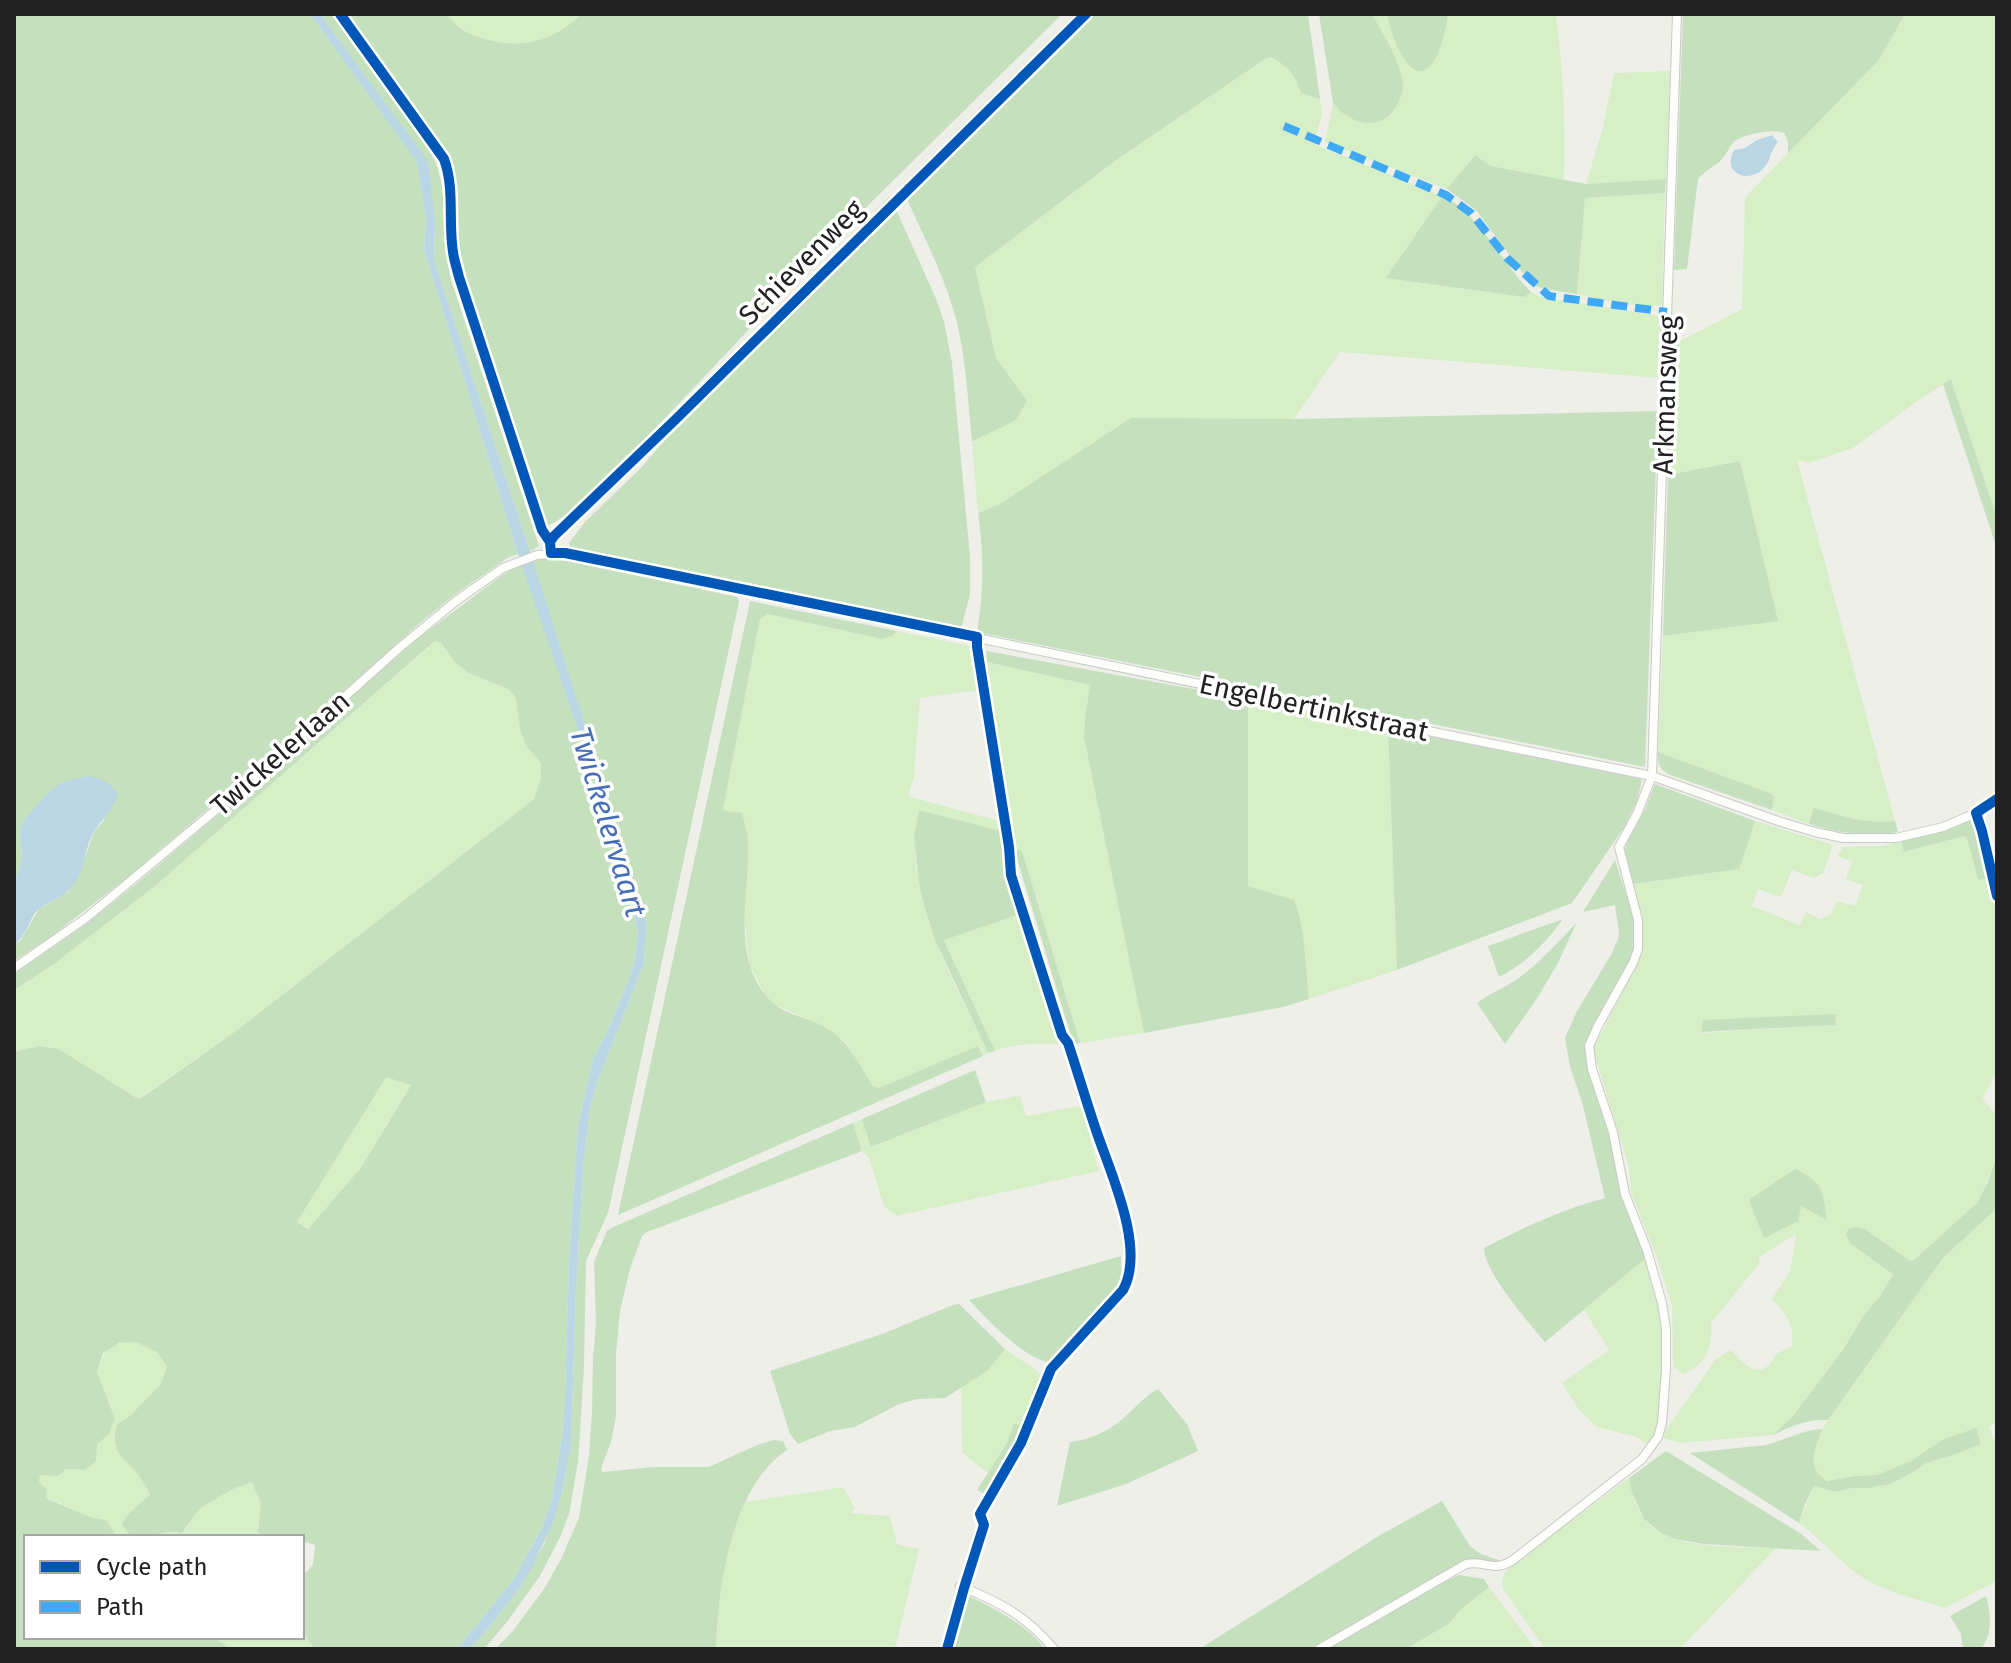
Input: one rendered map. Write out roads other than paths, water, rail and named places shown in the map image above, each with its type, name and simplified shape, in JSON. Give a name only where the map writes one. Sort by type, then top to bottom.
[{"type":"street","name":"Arkmansweg","points":[[1319,1649],[1466,1564],[1505,1565],[1629,1470],[1642,1459],[1658,1437],[1664,1408],[1666,1370],[1666,1329],[1662,1303],[1647,1250],[1625,1194],[1613,1132],[1592,1069],[1589,1046],[1638,949],[1638,920],[1619,847],[1637,814],[1652,776],[1677,14]]},
{"type":"street","name":"Engelbertinkstraat","points":[[551,553],[565,553],[1652,776],[1766,817],[1843,838],[1896,838],[1943,827],[1976,813],[1997,799]]},
{"type":"street","name":"Twickelerlaan","points":[[14,968],[86,918],[241,789],[456,601],[503,568],[520,560],[551,553]]},
{"type":"street","points":[[1976,813],[1997,896]]},
{"type":"street","points":[[960,1586],[1017,1613],[1054,1649]]},
{"type":"water","name":"Twickelervaart","points":[[310,14],[320,14],[428,161],[435,220],[434,260],[530,551],[646,924],[644,963],[590,1108],[576,1289],[571,1444],[562,1492],[553,1523],[530,1571],[487,1630],[469,1649],[457,1649],[513,1580],[542,1528],[552,1499],[565,1397],[569,1258],[578,1126],[593,1059],[629,979],[638,933],[631,899],[590,765],[518,554],[424,250],[426,219],[417,162]]},
{"type":"water","points":[[1772,135],[1778,142],[1762,170],[1743,176],[1733,170],[1731,158],[1734,150]]},
{"type":"water","points":[[90,776],[106,781],[118,793],[112,808],[91,837],[76,881],[67,892],[35,913],[24,934],[14,944],[14,886],[22,859],[20,831],[25,819],[60,784]]}]
